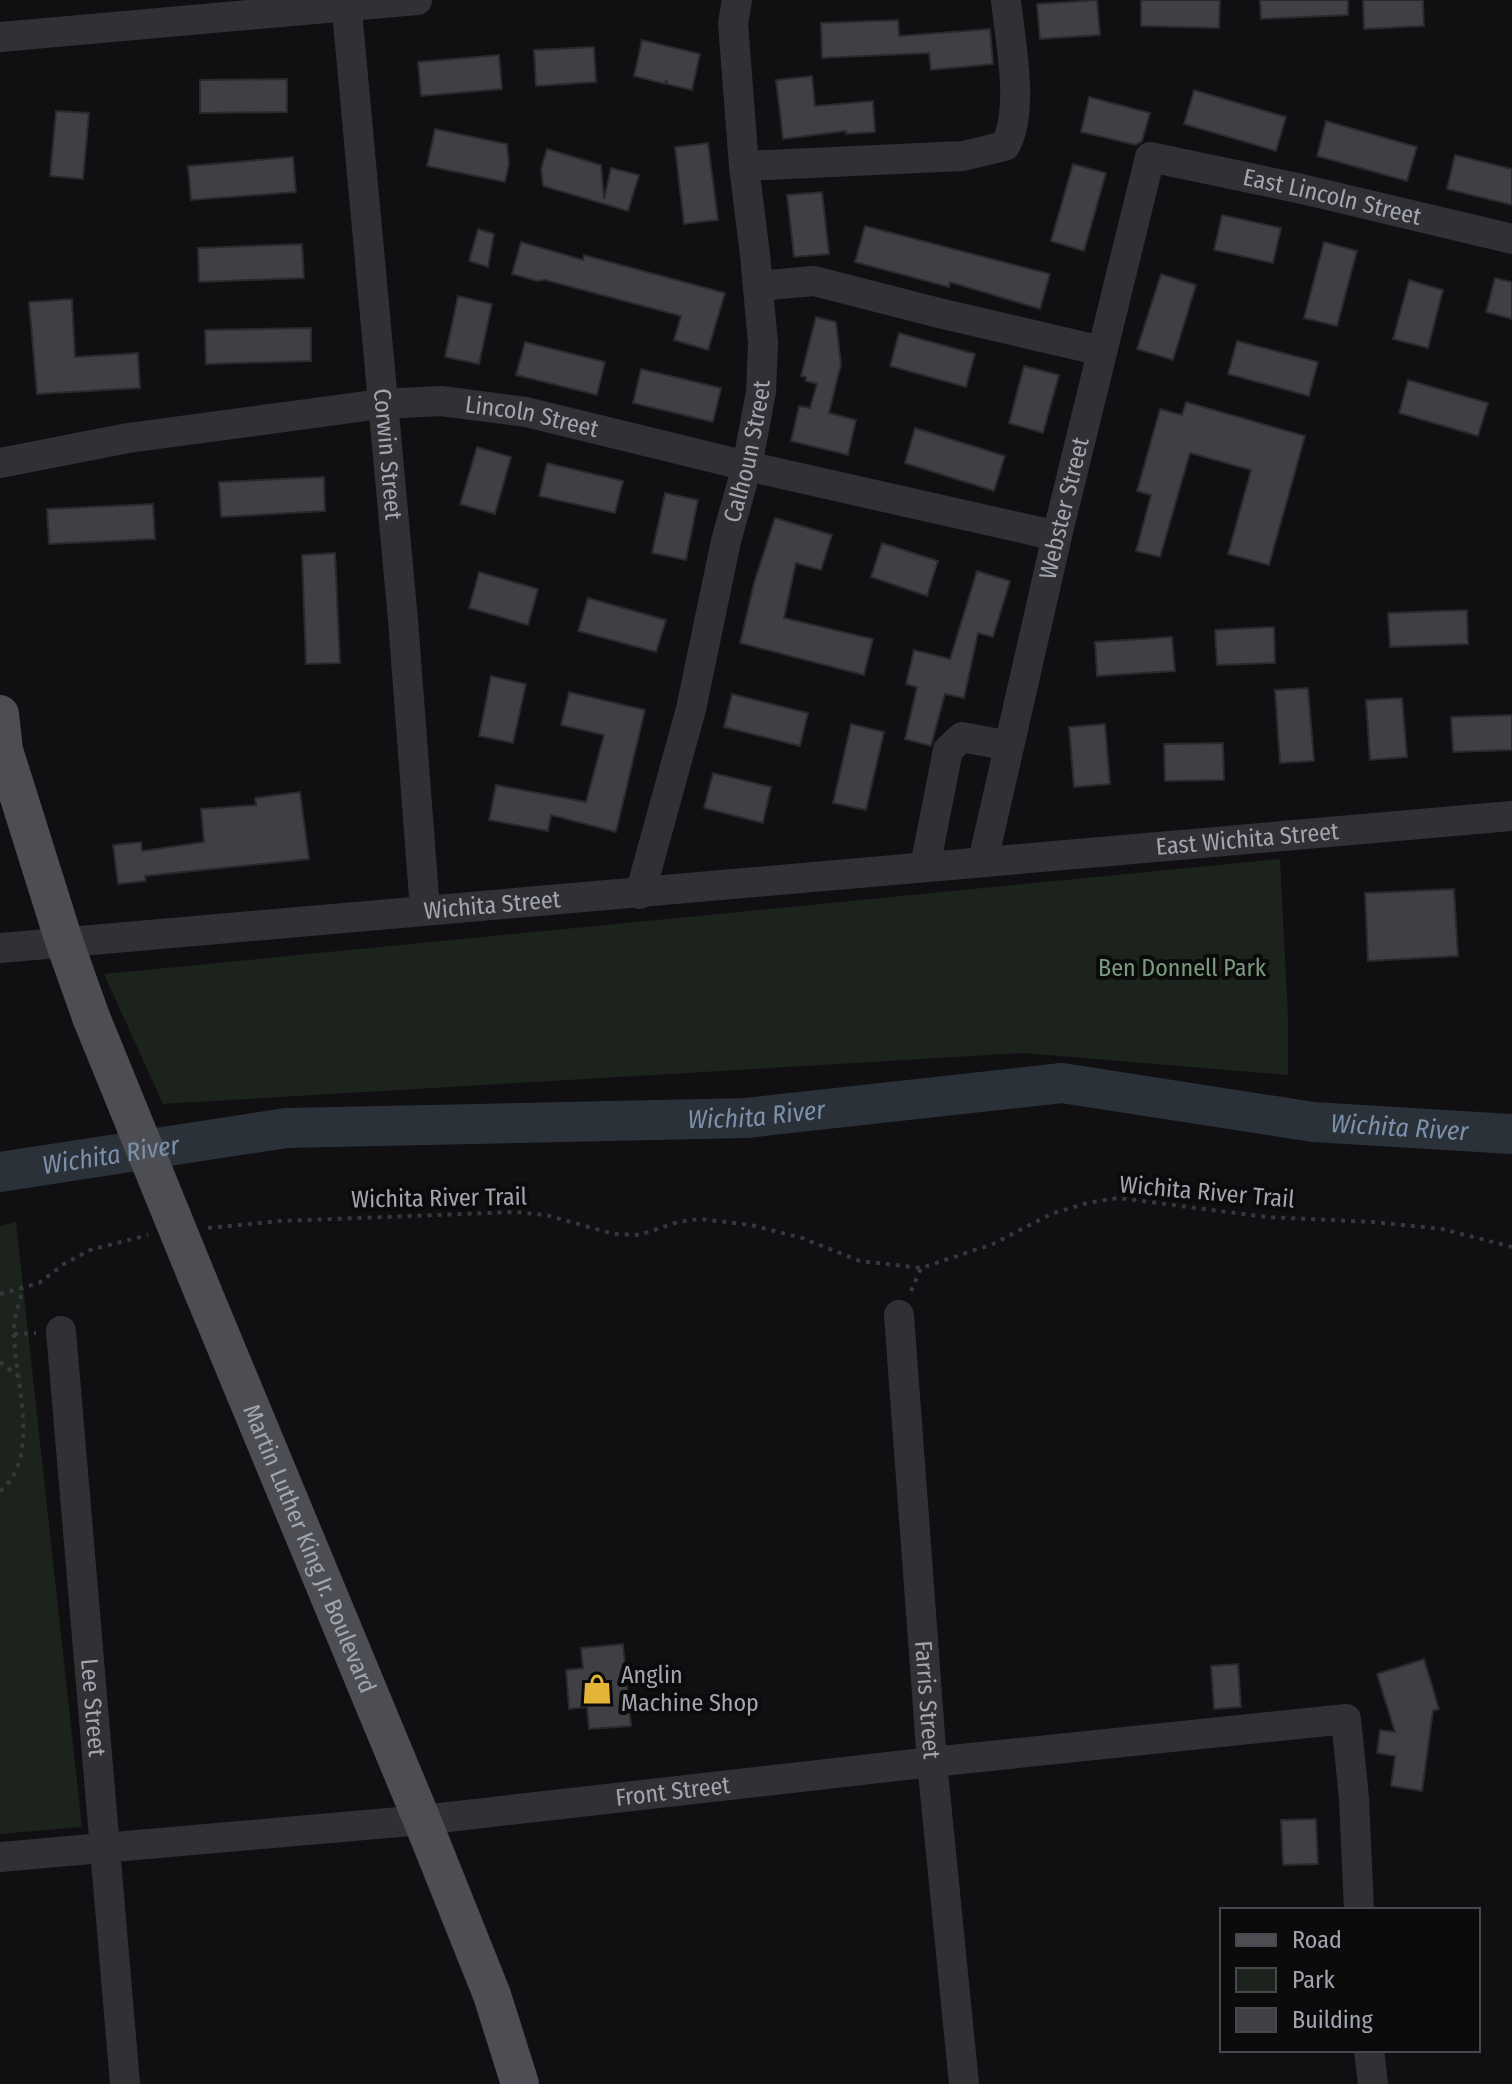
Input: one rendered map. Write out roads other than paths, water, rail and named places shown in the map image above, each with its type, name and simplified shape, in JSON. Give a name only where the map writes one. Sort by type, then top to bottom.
[{"type":"main road","name":"Martin Luther King Jr. Boulevard","points":[[0,714],[4,750],[91,1017],[422,1820],[492,1995],[520,2084]]},
{"type":"street","points":[[0,37],[417,0]]},
{"type":"street","name":"Calhoun Street","points":[[640,894],[691,709],[761,392],[763,343],[733,23],[737,0]]},
{"type":"street","points":[[744,166],[963,156],[1005,146],[1012,135],[1015,100],[1006,0]]},
{"type":"street","name":"Corwin Street","points":[[346,4],[403,620],[425,910]]},
{"type":"street","name":"East Lincoln Street","points":[[1150,157],[1316,192],[1512,239]]},
{"type":"street","name":"Webster Street","points":[[983,861],[1057,536],[1150,157]]},
{"type":"street","points":[[758,286],[814,281],[1102,351]]},
{"type":"street","name":"Lincoln Street","points":[[0,463],[128,438],[381,404],[441,401],[506,408],[1057,536]]},
{"type":"street","points":[[925,867],[948,750],[962,737],[1009,746]]},
{"type":"street","name":"East Wichita Street","points":[[983,861],[1512,816]]},
{"type":"street","name":"Wichita Street","points":[[0,948],[640,894],[983,861]]},
{"type":"street","name":"Farris Street","points":[[899,1315],[932,1762],[964,2084]]},
{"type":"street","name":"Lee Street","points":[[61,1331],[125,2084]]},
{"type":"street","name":"Front Street","points":[[0,1857],[422,1820],[1346,1719],[1354,1798],[1359,1908]]},
{"type":"street","points":[[1369,2052],[1373,2084]]},
{"type":"waterway","name":"Wichita River","points":[[0,1172],[286,1128],[746,1118],[1062,1083],[1313,1122],[1512,1134]]},
{"type":"place","name":"Anglin Machine Shop","points":[[597,1689]]},
{"type":"park label","name":"Ben Donnell Park","points":[[1182,968]]}]
